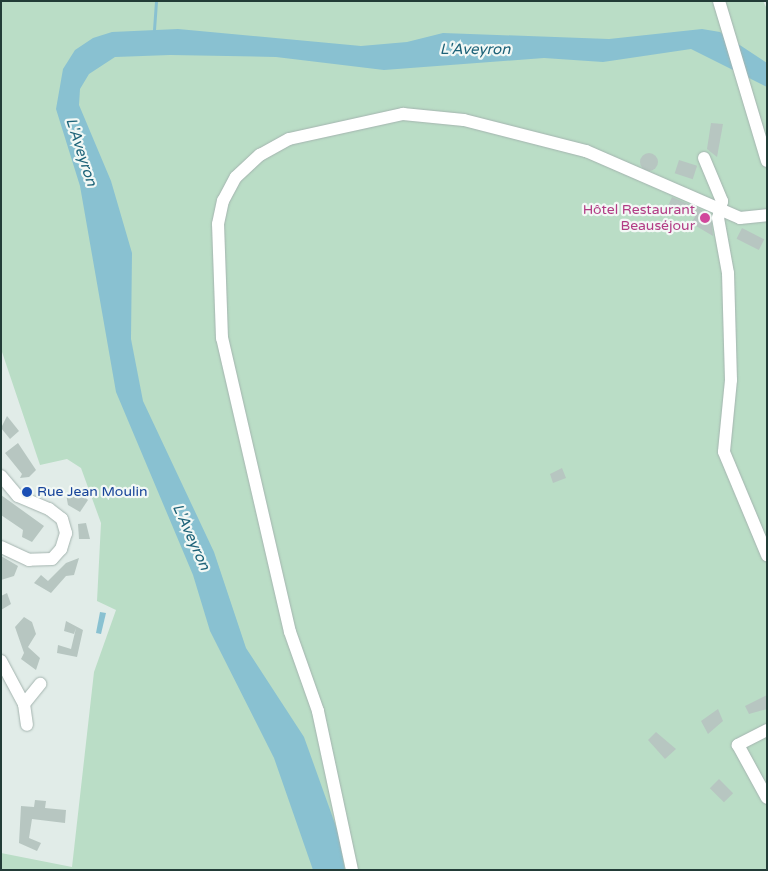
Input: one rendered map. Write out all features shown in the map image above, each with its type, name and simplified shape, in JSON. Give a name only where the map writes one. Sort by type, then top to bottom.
[{"type":"street","points":[[721,6],[743,86],[767,161]]},
{"type":"street","points":[[352,870],[318,711],[290,632],[222,338],[218,224],[223,201],[236,177],[260,155],[289,139],[403,114],[464,120],[586,151],[721,209],[750,219],[767,215]]},
{"type":"street","points":[[704,158],[719,191],[721,209],[718,218],[728,273],[730,344],[724,452],[767,555]]},
{"type":"street","points":[[1,476],[18,496],[49,508],[62,519],[66,532],[62,549],[52,559],[29,560],[1,547]]},
{"type":"street","points":[[1,661],[24,704],[27,725]]},
{"type":"street","points":[[24,704],[40,684]]},
{"type":"street","points":[[767,730],[738,745],[767,798]]},
{"type":"green space","points":[[1,1],[763,1],[767,9],[767,870],[1,870],[1,853],[72,867],[94,672],[116,610],[97,601],[101,523],[81,468],[67,459],[40,465],[1,349]]},
{"type":"water","name":"L'Aveyron","points":[[178,29],[361,46],[407,42],[443,33],[609,39],[702,29],[720,32],[767,63],[767,87],[691,49],[603,62],[544,58],[384,70],[276,57],[170,55],[115,57],[89,74],[80,89],[79,105],[111,181],[132,253],[131,339],[143,401],[214,552],[246,648],[304,737],[338,832],[345,870],[313,870],[274,758],[210,631],[193,575],[116,392],[80,186],[56,109],[63,69],[75,50],[93,38],[112,32]]},
{"type":"water","points":[[100,612],[106,613],[101,634],[96,633]]},
{"type":"building","points":[[711,123],[723,124],[717,157],[707,149]]},
{"type":"building","points":[[649,153],[655,156],[658,162],[655,168],[649,171],[643,168],[640,162],[643,156]]},
{"type":"building","points":[[679,160],[697,166],[693,179],[675,173]]},
{"type":"building","points":[[672,197],[711,214],[713,236],[691,223],[695,217],[668,206]]},
{"type":"building","points":[[742,228],[764,239],[759,250],[737,239]]},
{"type":"building","points":[[7,416],[19,431],[10,439],[1,428]]},
{"type":"building","points":[[18,443],[36,470],[29,477],[20,478],[22,474],[5,453]]},
{"type":"building","points":[[562,468],[566,478],[553,483],[550,474]]},
{"type":"building","points":[[76,488],[88,500],[80,512],[68,505],[66,494]]},
{"type":"building","points":[[1,495],[44,526],[32,542],[22,537],[23,530],[1,515]]},
{"type":"building","points":[[86,523],[90,539],[79,539],[78,524]]},
{"type":"building","points":[[1,556],[18,566],[14,576],[1,580]]},
{"type":"building","points":[[79,558],[74,575],[66,576],[51,593],[34,583],[41,575],[48,581],[66,563]]},
{"type":"building","points":[[7,593],[11,604],[1,610],[1,596]]},
{"type":"building","points":[[24,617],[32,622],[36,634],[28,647],[40,658],[36,670],[21,659],[24,653],[15,627]]},
{"type":"building","points":[[66,621],[83,630],[77,657],[57,653],[58,645],[71,649],[76,628],[74,634],[64,631]]},
{"type":"building","points":[[767,695],[767,709],[749,714],[745,706]]},
{"type":"building","points":[[718,709],[723,721],[708,734],[701,721]]},
{"type":"building","points":[[656,732],[676,749],[665,759],[648,740]]},
{"type":"building","points":[[719,779],[733,793],[724,802],[710,788]]},
{"type":"building","points":[[35,800],[46,801],[45,808],[66,810],[65,823],[32,819],[29,838],[41,843],[37,851],[19,843],[21,806],[34,807]]},
{"type":"waterway","points":[[154,30],[156,1]]},
{"type":"place","name":"Hôtel Restaurant Beauséjour","points":[[705,218]]},
{"type":"place","name":"Rue Jean Moulin","points":[[27,492]]}]
